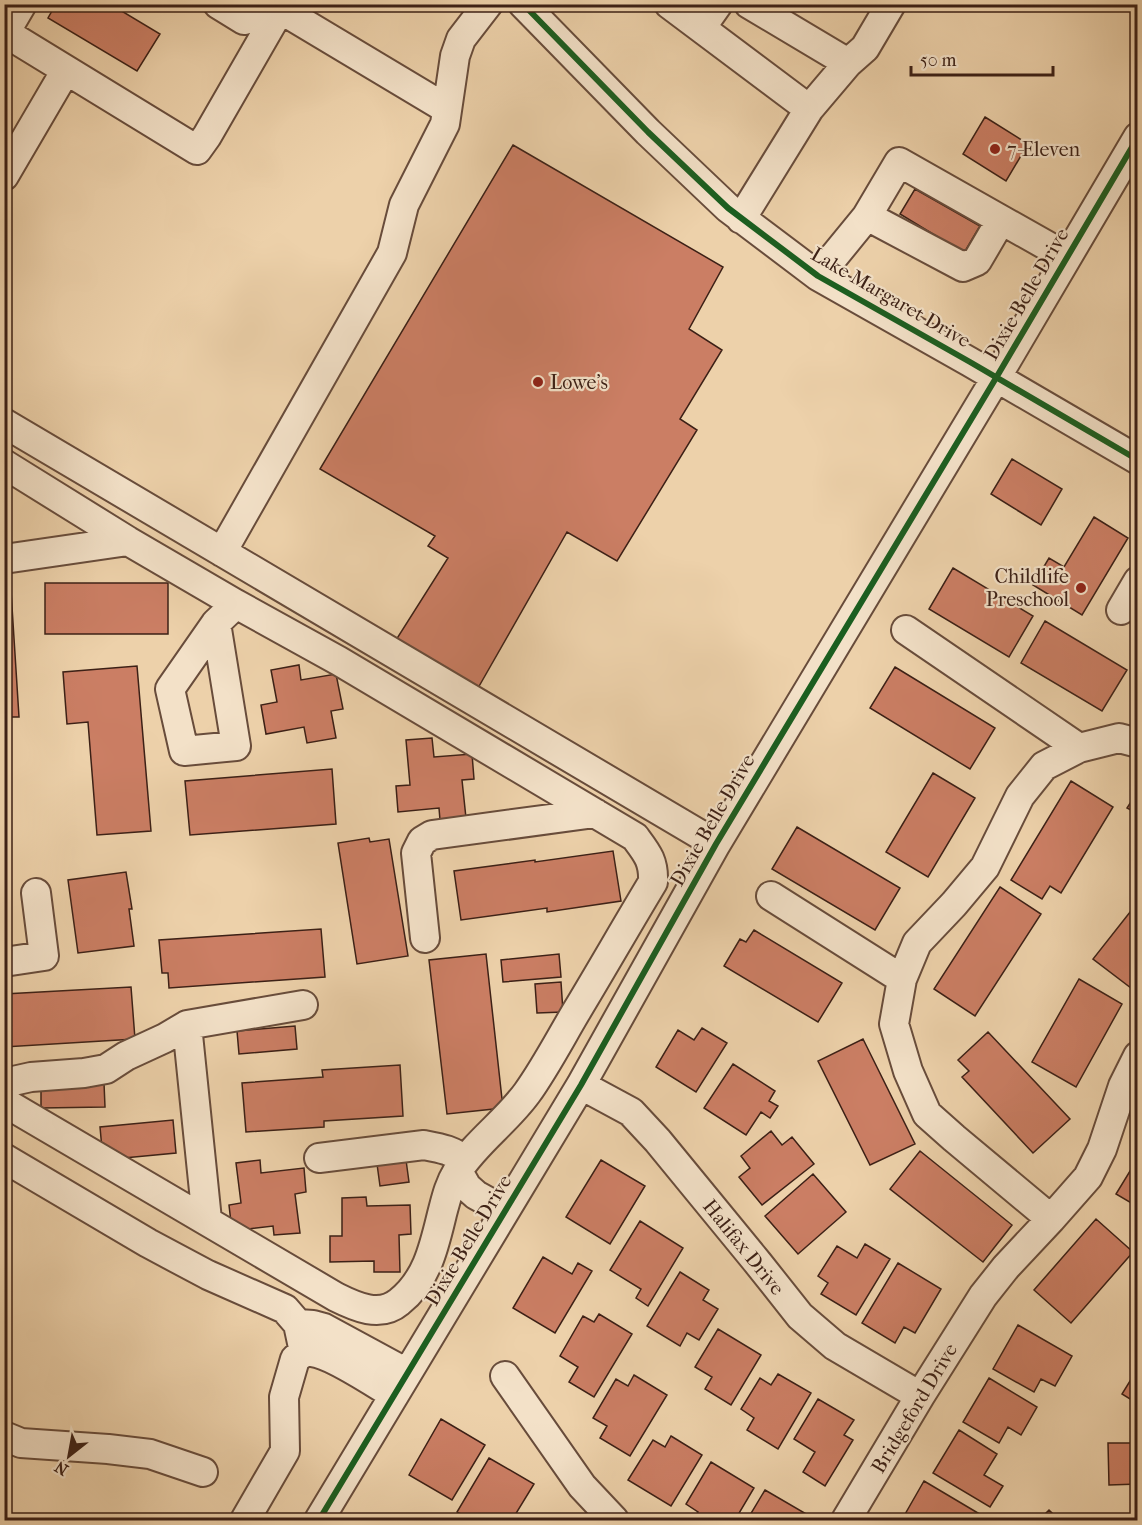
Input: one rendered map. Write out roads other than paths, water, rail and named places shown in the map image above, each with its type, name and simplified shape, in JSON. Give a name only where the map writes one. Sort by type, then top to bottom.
[{"type":"street","points":[[22,4],[5,33],[196,150],[212,128],[281,7]]},
{"type":"street","points":[[218,4],[244,20],[281,7]]},
{"type":"street","points":[[222,552],[392,253],[404,205],[445,124],[455,56],[461,39],[488,4]]},
{"type":"street","name":"Lake Margaret Drive","points":[[524,4],[648,132],[741,219],[818,276],[1137,460]]},
{"type":"street","points":[[669,4],[809,109]]},
{"type":"street","points":[[701,28],[718,4]]},
{"type":"street","points":[[749,4],[848,63]]},
{"type":"street","points":[[741,219],[809,109],[848,63],[865,48],[891,4]]},
{"type":"street","points":[[281,7],[447,109]]},
{"type":"street","points":[[4,176],[66,70]]},
{"type":"street","name":"Dixie Belle Drive","points":[[319,1521],[581,1085],[716,844],[996,378],[1137,137]]},
{"type":"street","points":[[818,276],[867,216],[899,162],[1067,257]]},
{"type":"street","points":[[867,216],[963,267],[977,261],[1001,220]]},
{"type":"street","points":[[4,423],[716,844]]},
{"type":"street","points":[[4,464],[128,541],[226,613],[339,661],[635,837],[650,858],[654,871],[653,882],[532,1086],[461,1166],[448,1189],[425,1271],[414,1288],[390,1308],[376,1311],[355,1306],[336,1297],[4,1102]]},
{"type":"street","points":[[4,559],[128,541]]},
{"type":"street","points":[[1121,610],[1137,581]]},
{"type":"street","points":[[906,630],[1079,748]]},
{"type":"street","points":[[1051,1219],[927,1114],[908,1071],[894,1024],[902,979],[917,943],[985,867],[1020,796],[1044,766],[1079,748],[1119,738],[1137,743]]},
{"type":"street","points":[[425,938],[416,854],[422,841],[432,835],[595,813]]},
{"type":"street","points":[[4,962],[44,956],[36,893]]},
{"type":"street","points":[[771,896],[902,979]]},
{"type":"street","points":[[4,1083],[31,1077],[106,1070],[126,1056],[187,1025],[303,1005]]},
{"type":"street","points":[[187,1025],[207,1221]]},
{"type":"street","name":"Bridgeford Drive","points":[[846,1521],[920,1396],[983,1296],[1006,1267],[1088,1177],[1102,1149],[1123,1086],[1137,1056]]},
{"type":"street","name":"Halifax Drive","points":[[581,1085],[631,1112],[800,1316],[835,1346],[920,1396]]},
{"type":"street","points":[[319,1158],[424,1145],[441,1148],[457,1154],[467,1187],[476,1195],[505,1211]]},
{"type":"street","points":[[4,1158],[148,1243],[208,1275],[285,1309],[298,1324],[304,1352]]},
{"type":"street","points":[[298,1324],[324,1328],[401,1384]]},
{"type":"street","points":[[245,1521],[285,1451],[284,1398],[295,1359],[304,1352],[313,1352],[401,1384]]},
{"type":"street","points":[[505,1376],[582,1486],[614,1521]]},
{"type":"street","points":[[4,1436],[21,1443],[150,1454],[202,1472]]},
{"type":"place","name":"7-Eleven","points":[[995,149]]},
{"type":"place","name":"Lowe's","points":[[538,382]]},
{"type":"place","name":"Childlife Preschool","points":[[1081,588]]}]
